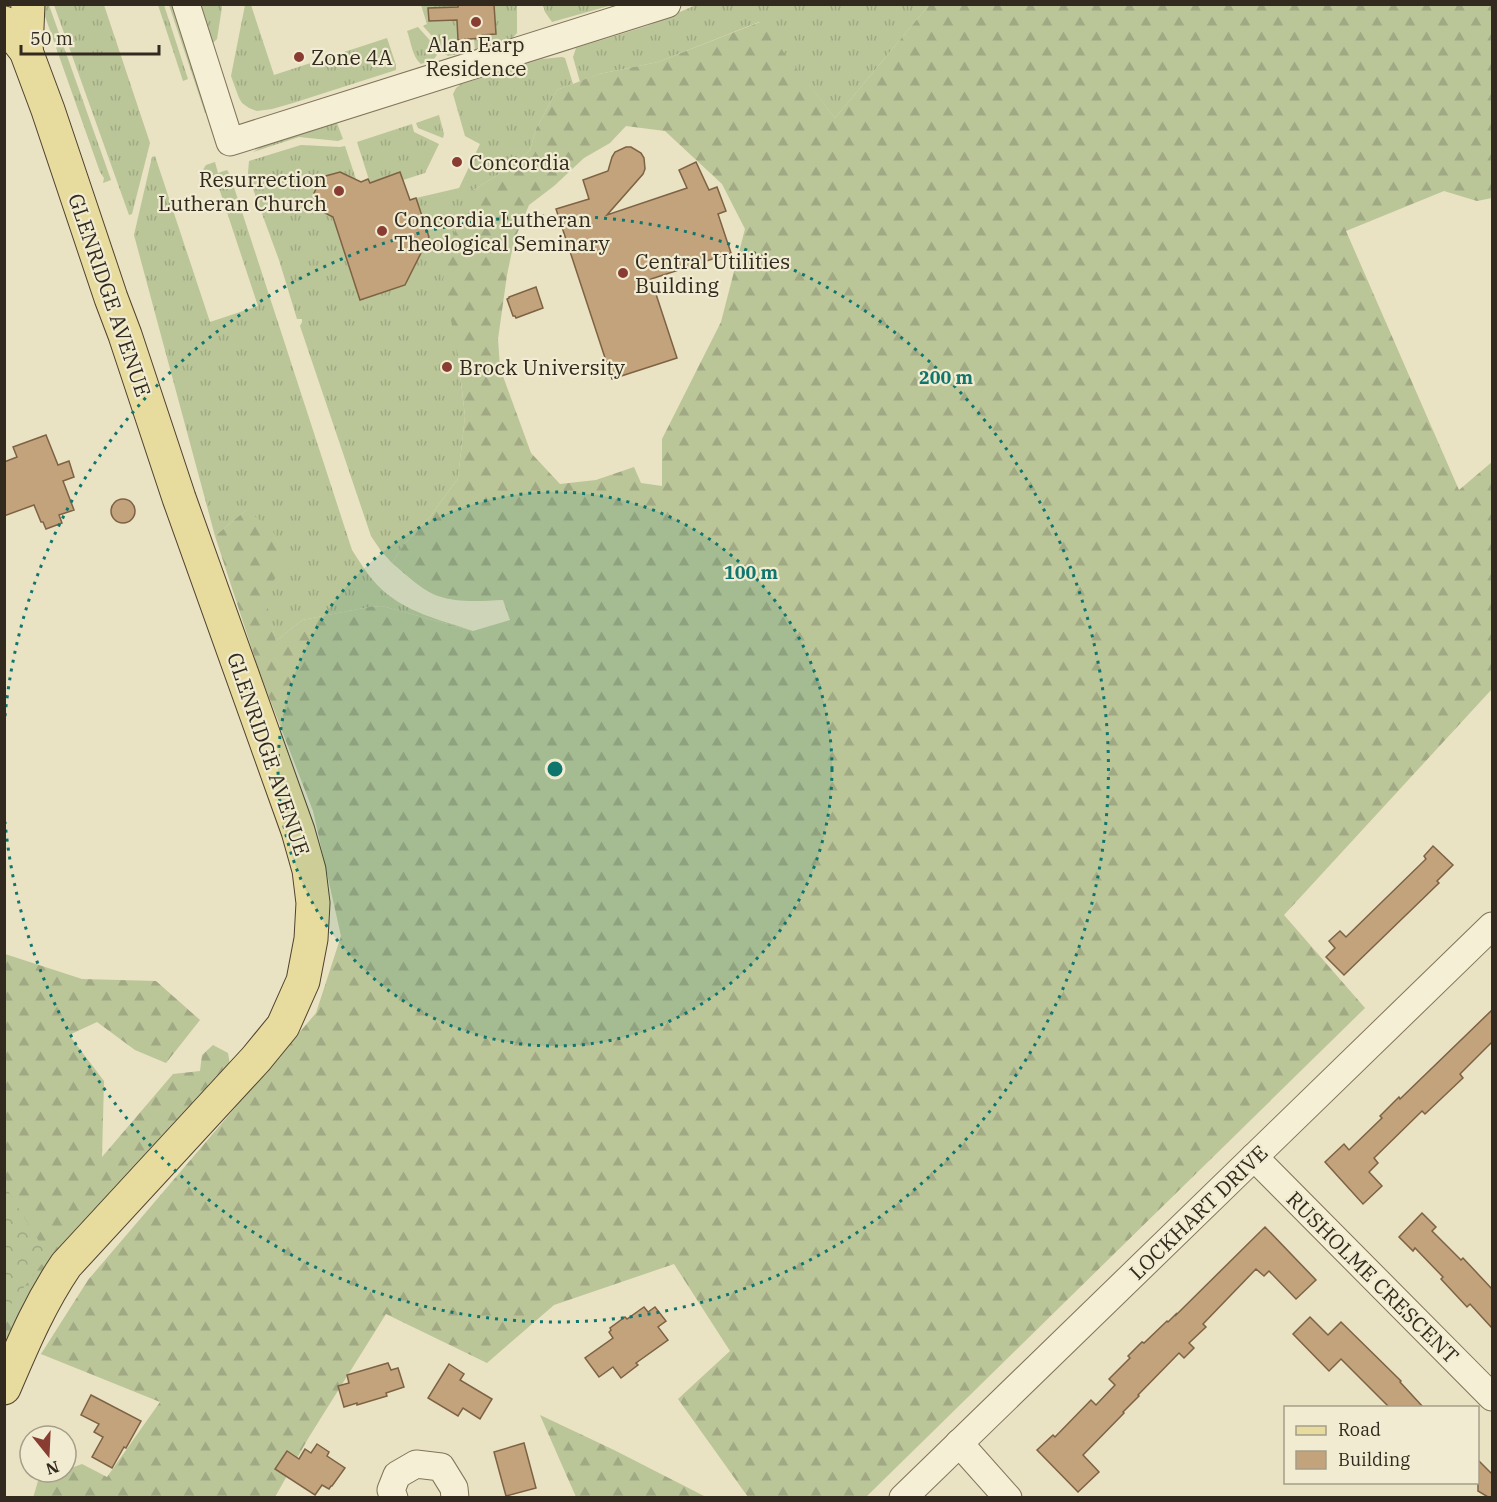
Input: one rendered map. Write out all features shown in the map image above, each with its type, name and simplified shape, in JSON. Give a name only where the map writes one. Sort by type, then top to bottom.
[{"type":"main road","name":"GLENRIDGE AVENUE","points":[[26,51],[28,4]]},
{"type":"main road","name":"GLENRIDGE AVENUE","points":[[4,23],[26,51],[48,110],[179,498],[298,831],[309,870],[313,903],[311,939],[303,981],[283,1026],[256,1059],[66,1265],[49,1290],[30,1327],[4,1388]]},
{"type":"street","points":[[186,4],[230,142],[667,4]]},
{"type":"street","name":"LOCKHART DRIVE","points":[[903,1497],[1492,926]]},
{"type":"street","name":"RUSHOLME CRESCENT","points":[[1254,1157],[1492,1397]]},
{"type":"street","points":[[959,1443],[1008,1497]]},
{"type":"street","points":[[394,1497],[391,1490],[397,1475],[416,1464],[441,1467],[454,1488],[455,1497]]},
{"type":"green space","points":[[543,4],[612,5],[552,22]]},
{"type":"green space","points":[[41,5],[49,5],[111,180],[103,183],[104,178]]},
{"type":"green space","points":[[54,5],[104,5],[150,143],[132,214],[129,215]]},
{"type":"green space","points":[[158,5],[164,5],[188,79],[183,81]]},
{"type":"green space","points":[[169,5],[174,5],[209,111],[205,113]]},
{"type":"green space","points":[[198,5],[221,5],[222,7],[217,39],[213,43],[211,42]]},
{"type":"green space","points":[[245,5],[251,5],[274,75],[387,38],[396,70],[272,109],[257,111],[249,108],[239,98],[231,76]]},
{"type":"green space","points":[[421,5],[458,5],[456,20],[459,20],[458,39],[468,39],[469,52],[448,56],[443,53],[440,45],[423,26],[427,24]]},
{"type":"green space","points":[[494,5],[517,5],[517,33],[511,40],[475,50],[474,39],[481,38],[495,17]]},
{"type":"green space","points":[[696,5],[929,5],[835,118],[759,22],[658,62],[599,74],[580,82],[573,57],[576,48],[647,26]]},
{"type":"green space","points":[[929,5],[1492,5],[1492,198],[1477,201],[1444,191],[1346,231],[1459,490],[1492,462],[1492,689],[1284,915],[1365,1008],[866,1497],[748,1497],[678,1399],[730,1351],[674,1264],[554,1305],[487,1363],[386,1314],[309,1437],[275,1497],[33,1498],[37,1484],[78,1484],[78,1466],[82,1464],[107,1477],[160,1402],[41,1354],[88,1280],[316,1013],[341,936],[313,811],[259,671],[215,536],[246,510],[271,528],[287,556],[265,597],[276,641],[302,620],[369,607],[382,606],[473,631],[510,620],[503,600],[462,601],[432,594],[392,563],[405,543],[430,517],[458,478],[465,416],[458,356],[443,279],[455,231],[472,191],[509,168],[530,150],[536,129],[557,90],[599,74],[658,62],[760,22],[835,118]],"holes":[[[626,126],[665,131],[722,184],[745,229],[721,322],[662,439],[662,486],[641,483],[634,467],[596,480],[560,484],[531,453],[500,368],[498,339],[507,275],[514,241],[529,205],[584,158],[610,143]]]},
{"type":"green space","points":[[418,27],[434,45],[437,55],[433,60],[421,64],[414,53],[407,31]]},
{"type":"green space","points":[[565,58],[573,84],[557,90],[536,129],[530,150],[509,168],[472,191],[458,357],[465,416],[458,478],[430,517],[405,543],[392,563],[371,536],[300,326],[302,319],[297,319],[279,260],[250,181],[249,161],[301,145],[345,146],[356,179],[340,172],[322,177],[314,193],[317,203],[336,218],[360,300],[404,285],[429,237],[416,198],[459,188],[480,144],[465,136],[453,94],[456,88],[461,84],[542,59]]},
{"type":"green space","points":[[439,115],[443,138],[418,128],[416,123]]},
{"type":"green space","points":[[337,123],[343,139],[338,141],[299,137],[253,152],[261,147]]},
{"type":"green space","points":[[412,124],[414,132],[439,144],[425,173],[403,180],[400,172],[370,183],[357,142]]},
{"type":"green space","points":[[155,156],[210,322],[258,306],[215,176],[203,179],[199,176],[206,165],[215,162],[218,173],[227,170],[230,175],[352,550],[368,574],[387,594],[407,607],[473,631],[382,606],[302,620],[276,641],[264,597],[246,510],[215,536],[134,235],[152,157]]},
{"type":"green space","points":[[5,954],[82,979],[156,981],[200,1020],[166,1063],[135,1050],[97,1022],[69,1035],[104,1081],[102,1157],[173,1074],[200,1071],[202,1055],[213,1045],[228,1053],[231,1071],[5,1350]]},
{"type":"green space","points":[[5,1186],[48,1256],[4,1312]]},
{"type":"green space","points":[[540,1415],[614,1450],[706,1497],[576,1497]]},
{"type":"building","name":"Alan Earp Residence","points":[[458,4],[494,5],[496,34],[458,40],[457,20],[429,21],[428,8],[458,7]]},
{"type":"building","name":"Central Utilities Building","points":[[631,147],[641,153],[645,169],[607,215],[687,188],[679,170],[696,162],[709,190],[717,187],[726,211],[718,214],[731,253],[651,279],[677,358],[612,379],[556,209],[589,199],[583,180],[608,171],[615,152]]},
{"type":"building","name":"Concordia Lutheran Theological Seminary","points":[[340,172],[361,182],[368,179],[370,183],[400,172],[410,200],[416,198],[429,237],[405,285],[360,300],[333,217],[315,208],[317,203],[314,193],[322,177]]},
{"type":"building","points":[[536,287],[543,308],[516,318],[513,316],[507,299]]},
{"type":"building","points":[[46,435],[58,465],[69,461],[74,477],[63,481],[74,510],[59,515],[62,523],[46,529],[34,505],[4,516],[4,462],[17,457],[13,447]]},
{"type":"building","points":[[123,499],[128,500],[134,506],[134,516],[128,522],[123,523],[118,522],[112,516],[111,511],[112,506],[118,500]]},
{"type":"building","points":[[1433,846],[1453,865],[1437,881],[1439,883],[1344,975],[1326,957],[1335,948],[1329,941],[1340,931],[1346,937],[1426,859],[1424,856]]},
{"type":"building","points":[[1492,1010],[1492,1042],[1460,1074],[1463,1078],[1425,1114],[1422,1111],[1374,1158],[1378,1163],[1369,1172],[1382,1186],[1363,1204],[1325,1162],[1344,1144],[1349,1150],[1382,1118],[1380,1116],[1399,1097],[1400,1099]]},
{"type":"building","points":[[1422,1213],[1436,1227],[1432,1231],[1461,1260],[1463,1258],[1492,1289],[1492,1328],[1470,1304],[1467,1307],[1441,1279],[1443,1277],[1415,1248],[1413,1251],[1399,1237]]},
{"type":"building","points":[[1265,1227],[1316,1280],[1296,1299],[1269,1271],[1264,1276],[1256,1269],[1203,1324],[1206,1327],[1189,1343],[1194,1348],[1184,1358],[1179,1353],[1083,1455],[1099,1472],[1078,1492],[1037,1450],[1053,1435],[1055,1437],[1091,1400],[1096,1405],[1115,1385],[1109,1379],[1130,1358],[1128,1356],[1176,1315]]},
{"type":"building","points":[[644,1307],[648,1312],[655,1307],[666,1321],[658,1327],[668,1340],[636,1363],[638,1365],[621,1378],[613,1367],[599,1377],[585,1358],[613,1338],[609,1332],[610,1328]]},
{"type":"building","points":[[1310,1317],[1328,1335],[1341,1322],[1401,1381],[1422,1406],[1388,1406],[1341,1359],[1329,1371],[1293,1334]]},
{"type":"building","points":[[388,1363],[391,1370],[398,1368],[404,1387],[386,1393],[387,1396],[344,1407],[338,1386],[349,1383],[347,1375]]},
{"type":"building","points":[[449,1364],[464,1374],[460,1380],[492,1399],[480,1419],[463,1408],[458,1416],[428,1398]]},
{"type":"building","points":[[91,1395],[141,1421],[112,1468],[92,1457],[103,1437],[94,1432],[99,1424],[81,1415]]},
{"type":"building","points":[[524,1443],[536,1488],[506,1496],[494,1452]]},
{"type":"building","points":[[317,1444],[329,1452],[327,1456],[345,1468],[329,1489],[322,1485],[315,1495],[275,1469],[287,1451],[299,1459],[305,1449],[311,1453]]},
{"type":"building","points":[[1479,1461],[1492,1474],[1492,1497],[1478,1491]]},
{"type":"place","name":"Alan Earp Residence","points":[[476,22]]},
{"type":"place","name":"Zone 4A","points":[[299,57]]},
{"type":"place","name":"Concordia","points":[[457,162]]},
{"type":"place","name":"Resurrection Lutheran Church","points":[[339,191]]},
{"type":"place","name":"Concordia Lutheran Theological Seminary","points":[[382,231]]},
{"type":"place","name":"Central Utilities Building","points":[[623,273]]},
{"type":"place","name":"Brock University","points":[[447,367]]}]
